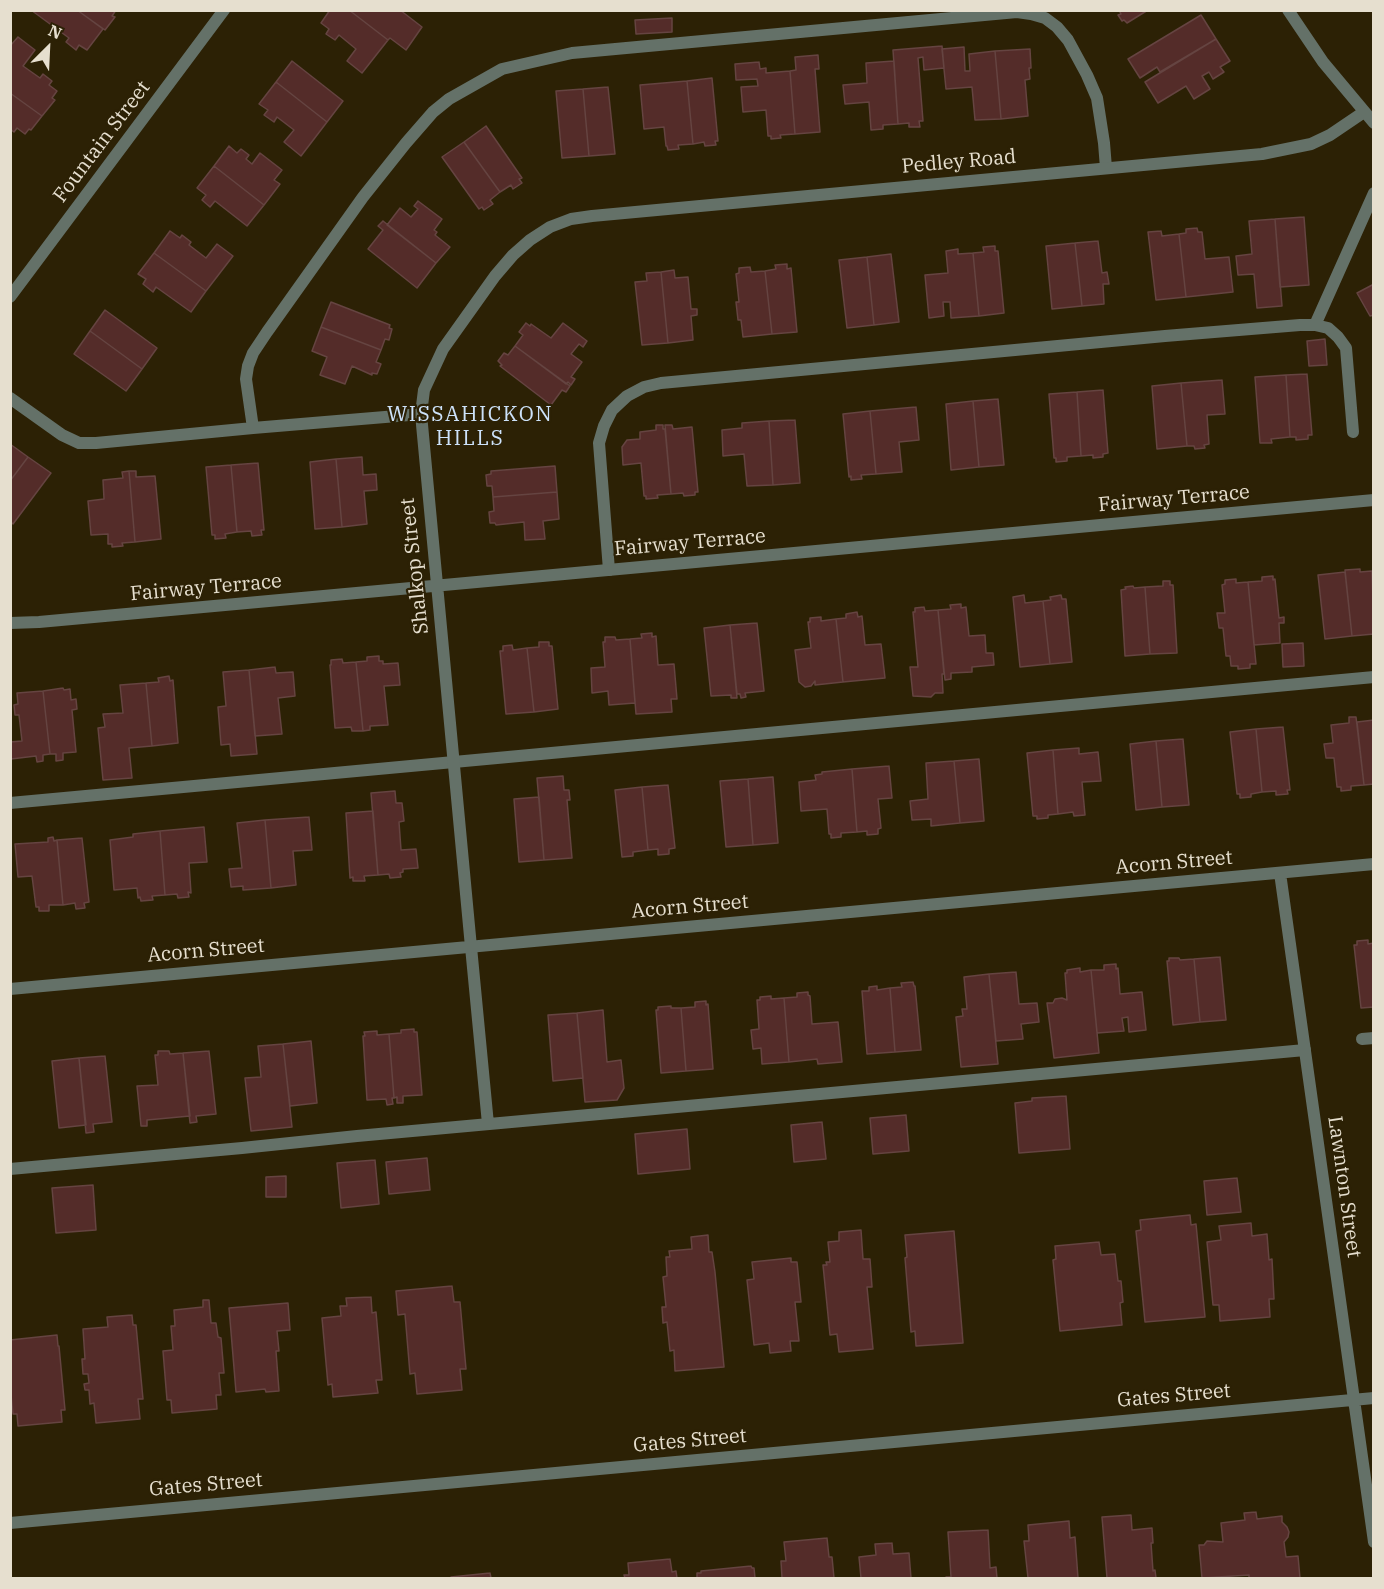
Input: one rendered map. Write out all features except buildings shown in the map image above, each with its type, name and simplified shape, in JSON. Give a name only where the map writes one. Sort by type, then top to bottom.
[{"type":"street","name":"Fountain Street","points":[[10,297],[224,10]]},
{"type":"street","points":[[1288,10],[1323,62],[1374,123]]},
{"type":"street","points":[[253,428],[246,379],[248,366],[267,332],[363,197],[426,120],[449,99],[502,69],[572,53],[1017,12],[1031,14],[1044,18],[1058,27],[1068,40],[1087,75],[1097,98],[1106,168]]},
{"type":"street","name":"Pedley Road","points":[[550,227],[571,219],[591,216],[1262,154],[1311,144],[1330,135],[1364,112]]},
{"type":"street","points":[[1316,325],[1374,193]]},
{"type":"street","name":"Shalkop Street","points":[[488,1124],[421,414],[424,390],[443,349],[495,276],[513,255],[550,227]]},
{"type":"street","points":[[609,570],[599,443],[612,410],[627,396],[644,387],[661,383],[1316,325],[1328,328],[1346,348],[1353,432]]},
{"type":"street","points":[[10,398],[62,435],[79,443],[421,414]]},
{"type":"street","name":"Fairway Terrace","points":[[10,623],[1374,500]]},
{"type":"street","points":[[10,802],[1374,677]]},
{"type":"street","name":"Acorn Street","points":[[10,989],[1374,864]]},
{"type":"street","name":"Lawnton Street","points":[[1280,873],[1374,1542]]},
{"type":"street","points":[[10,1169],[1305,1050]]},
{"type":"street","name":"Gates Street","points":[[10,1523],[1374,1398]]},
{"type":"district","name":"WISSAHICKON HILLS","points":[[470,427]]}]
